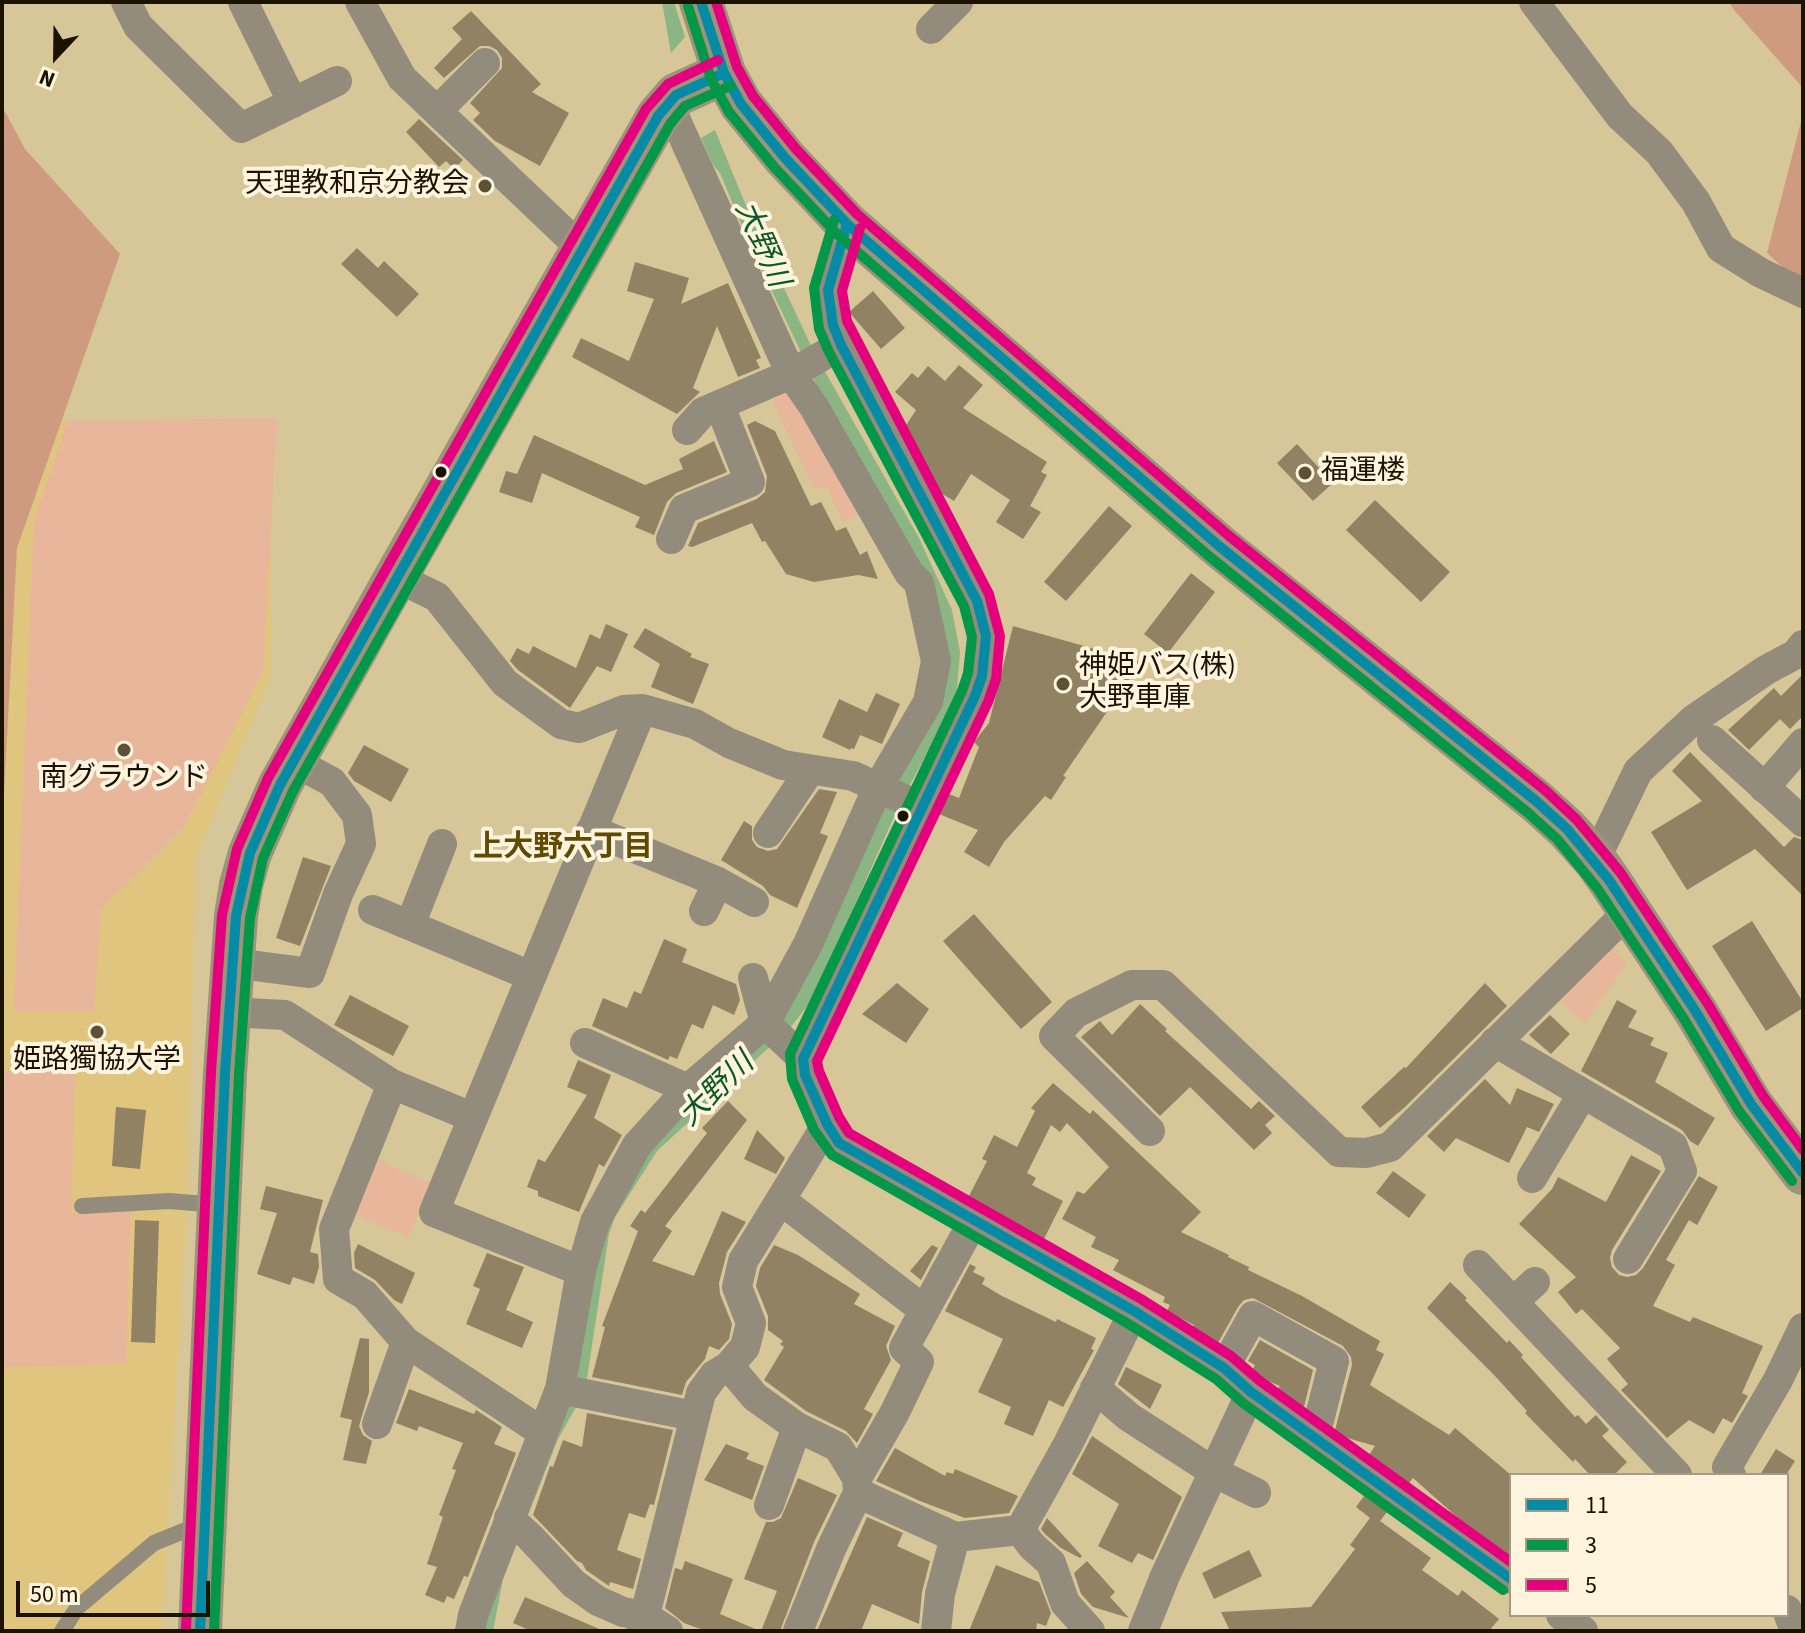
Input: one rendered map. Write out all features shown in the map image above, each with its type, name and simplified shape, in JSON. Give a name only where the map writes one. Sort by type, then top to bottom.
[{"type":"street","points":[[126,2],[138,26],[241,128],[337,81]]},
{"type":"street","points":[[243,2],[293,103]]},
{"type":"street","points":[[701,2],[724,73],[741,104],[847,224],[1219,546],[1536,801],[1595,860],[1696,1012],[1751,1104],[1802,1170]]},
{"type":"street","points":[[931,29],[958,2]]},
{"type":"street","points":[[1534,2],[1620,116],[1659,152],[1696,202],[1721,248],[1761,273],[1803,293]]},
{"type":"street","points":[[367,7],[402,78],[582,249]]},
{"type":"street","points":[[437,111],[485,63]]},
{"type":"street","points":[[200,1631],[229,1012],[241,885],[250,853],[293,761],[582,249],[668,103],[676,95],[724,73]]},
{"type":"street","points":[[475,1629],[473,1615],[519,1528],[534,1485],[542,1432],[560,1389],[581,1271],[595,1222],[637,1145],[688,1089],[765,1023],[808,944],[878,787],[928,702],[936,661],[919,583],[909,573],[814,407],[791,374],[668,103]]},
{"type":"street","points":[[795,1052],[975,696],[985,656],[984,627],[977,601],[833,325],[828,290],[847,224]]},
{"type":"street","points":[[687,430],[703,412],[791,374],[841,345]]},
{"type":"street","points":[[671,539],[684,509],[750,482],[720,406]]},
{"type":"street","points":[[396,577],[437,597],[505,683],[561,724],[579,728],[624,710],[642,709],[695,724],[729,743],[783,765],[853,776],[921,807]]},
{"type":"street","points":[[1595,860],[1638,771],[1693,720],[1766,670],[1796,654],[1803,645]]},
{"type":"street","points":[[581,1271],[434,1212],[642,709]]},
{"type":"street","points":[[1712,740],[1803,822]]},
{"type":"street","points":[[1764,788],[1803,743]]},
{"type":"street","points":[[233,963],[310,973],[338,894],[361,844],[357,815],[332,782],[293,761]]},
{"type":"street","points":[[768,833],[810,770]]},
{"type":"street","points":[[591,830],[718,882],[754,902]]},
{"type":"street","points":[[410,925],[442,844]]},
{"type":"street","points":[[704,911],[718,882]]},
{"type":"street","points":[[373,910],[531,976]]},
{"type":"street","points":[[1150,1131],[1054,1036],[1076,1013],[1132,985],[1163,985],[1339,1152],[1366,1153],[1390,1147],[1630,910]]},
{"type":"street","points":[[753,978],[765,1023],[795,1052],[827,1124],[839,1143],[1134,1311],[1224,1368],[1251,1392],[1509,1578]]},
{"type":"street","points":[[229,1012],[285,1015],[392,1084],[472,1117]]},
{"type":"street","points":[[1495,1042],[1673,1146],[1682,1171],[1628,1259]]},
{"type":"street","points":[[585,1043],[688,1089]]},
{"type":"street","points":[[392,1084],[334,1229],[338,1279],[365,1295],[406,1342],[542,1432]]},
{"type":"street","points":[[1532,1178],[1582,1095]]},
{"type":"street","points":[[519,1528],[574,1584],[598,1601],[652,1626],[701,1393],[714,1375],[729,1366],[745,1347],[751,1323],[737,1287],[743,1261],[827,1124]]},
{"type":"street","points":[[782,1201],[924,1310]]},
{"type":"street","points":[[798,1631],[858,1485],[919,1362],[904,1348],[974,1220]]},
{"type":"street","points":[[1478,1265],[1524,1292],[1675,1473]]},
{"type":"street","points":[[1020,1530],[1134,1311]]},
{"type":"street","points":[[1224,1368],[1253,1316],[1334,1361],[1315,1436]]},
{"type":"street","points":[[1730,1473],[1727,1467],[1778,1380],[1803,1328]]},
{"type":"street","points":[[377,1424],[406,1342]]},
{"type":"street","points":[[729,1366],[755,1397],[797,1427],[838,1447],[858,1485],[955,1537],[1020,1530]]},
{"type":"street","points":[[1095,1388],[1129,1417],[1214,1472],[1256,1493]]},
{"type":"street","points":[[560,1389],[694,1416]]},
{"type":"street","points":[[1143,1631],[1165,1576],[1251,1392]]},
{"type":"street","points":[[769,1505],[797,1427]]},
{"type":"street","points":[[1020,1530],[1051,1563],[1065,1603],[1090,1631]]},
{"type":"street","points":[[936,1631],[940,1594],[955,1537]]},
{"type":"street","points":[[1564,1617],[1583,1631]]},
{"type":"lane","points":[[82,1206],[169,1201],[220,1205]]},
{"type":"lane","points":[[62,1631],[77,1608],[154,1543],[207,1522]]},
{"type":"shaded area","points":[[1729,2],[1803,2],[1803,88],[1734,10]]},
{"type":"shaded area","points":[[2,106],[25,149],[120,254],[17,548],[2,832]]},
{"type":"shaded area","points":[[1803,114],[1803,286],[1767,253]]},
{"type":"shaded area","points":[[794,389],[863,514],[843,522],[827,486],[814,489],[772,400]]},
{"type":"shaded area","name":"姫路獨協大学","points":[[2,419],[272,421],[271,675],[196,857],[187,1207],[162,1631],[2,1631]]},
{"type":"shaded area","name":"南グラウンド","points":[[277,419],[263,670],[183,829],[101,909],[94,1011],[14,1012],[34,520],[68,420]]},
{"type":"shaded area","points":[[1607,940],[1627,964],[1585,1023],[1552,994]]},
{"type":"shaded area","points":[[75,1071],[71,1213],[131,1211],[126,1364],[2,1367],[2,1072]]},
{"type":"shaded area","points":[[370,1157],[431,1183],[408,1237],[347,1211]]},
{"type":"water","points":[[662,2],[674,2],[685,37],[671,53]]},
{"type":"water","name":"大野川","points":[[715,130],[751,218],[814,352],[919,538],[952,610],[960,652],[957,690],[942,726],[901,801],[813,999],[789,1029],[657,1151],[615,1217],[609,1234],[585,1391],[558,1439],[503,1579],[493,1631],[481,1631],[606,1212],[650,1142],[781,1022],[805,980],[946,674],[720,173],[701,138]]},
{"type":"building","points":[[471,11],[541,84],[532,92],[569,113],[540,166],[495,141],[473,120],[480,113],[470,103],[502,68],[502,58],[497,50],[480,46],[444,78],[434,68],[462,39],[452,28]]},
{"type":"building","points":[[419,119],[463,160],[454,169],[446,161],[439,167],[406,132]]},
{"type":"building","points":[[357,248],[378,268],[384,261],[419,294],[397,317],[341,264]]},
{"type":"building","points":[[635,262],[689,278],[681,304],[728,283],[761,358],[756,360],[760,368],[738,377],[717,326],[693,388],[700,392],[677,414],[572,357],[581,338],[629,361],[654,299],[627,291]]},
{"type":"building","points":[[873,291],[905,328],[881,349],[849,312]]},
{"type":"building","points":[[959,365],[983,385],[963,408],[1047,462],[1041,472],[1047,475],[1030,506],[1041,512],[1023,539],[996,522],[1010,500],[971,474],[954,501],[939,492],[905,427],[916,410],[895,392],[912,373],[918,378],[928,366],[945,381]]},
{"type":"building","points":[[755,421],[775,431],[811,506],[821,502],[836,531],[846,527],[860,555],[867,551],[878,579],[858,575],[814,582],[786,574],[752,523],[688,546],[698,523],[757,499],[765,492],[767,476],[747,425]]},
{"type":"building","points":[[534,435],[645,485],[683,469],[679,459],[714,441],[727,472],[676,493],[667,502],[654,535],[635,527],[640,517],[542,473],[532,503],[499,492],[506,471],[517,474]]},
{"type":"building","points":[[1297,444],[1333,483],[1313,501],[1277,463]]},
{"type":"building","points":[[1375,500],[1450,572],[1421,602],[1346,530]]},
{"type":"building","points":[[1109,506],[1132,526],[1066,601],[1044,582]]},
{"type":"building","points":[[1191,573],[1215,592],[1168,653],[1144,634]]},
{"type":"building","points":[[606,624],[628,634],[611,672],[597,666],[570,708],[510,661],[517,648],[529,654],[533,646],[576,668],[590,634],[600,639]]},
{"type":"building","points":[[1013,626],[1141,662],[1063,776],[1066,777],[1051,800],[1045,796],[1004,842],[989,867],[964,852],[978,830],[939,814],[949,794],[959,798],[979,747],[974,742],[989,723]]},
{"type":"building","points":[[645,628],[692,654],[690,657],[709,664],[693,704],[651,687],[660,664],[633,647]]},
{"type":"building","points":[[1803,674],[1803,716],[1790,729],[1780,719],[1749,750],[1728,730],[1774,688],[1781,696]]},
{"type":"building","points":[[876,693],[900,704],[882,744],[860,735],[854,749],[850,750],[822,737],[839,699],[867,712]]},
{"type":"building","points":[[364,745],[409,769],[391,802],[354,781],[348,773]]},
{"type":"building","points":[[1690,752],[1784,847],[1794,837],[1803,840],[1803,896],[1755,849],[1687,890],[1651,832],[1702,801],[1672,771]]},
{"type":"building","points":[[819,789],[837,792],[820,833],[828,836],[797,908],[770,895],[763,886],[721,860],[744,821],[752,826],[752,840],[757,847],[768,851],[777,849]]},
{"type":"building","points":[[303,857],[331,866],[300,946],[276,938]]},
{"type":"building","points":[[974,914],[1052,1002],[1021,1029],[943,941]]},
{"type":"building","points":[[1752,921],[1803,1002],[1803,1008],[1766,1031],[1712,946]]},
{"type":"building","points":[[664,939],[687,949],[682,962],[736,984],[740,1000],[734,1015],[713,1005],[703,1029],[692,1024],[677,1059],[670,1056],[668,1060],[592,1026],[603,998],[627,1008],[634,991],[641,994]]},
{"type":"building","points":[[897,983],[929,1009],[906,1043],[862,1014]]},
{"type":"building","points":[[1485,983],[1507,1006],[1380,1128],[1361,1107],[1406,1068]]},
{"type":"building","points":[[350,995],[409,1026],[393,1056],[334,1025]]},
{"type":"building","points":[[1617,1000],[1637,1011],[1628,1027],[1654,1038],[1650,1045],[1668,1053],[1655,1082],[1715,1118],[1698,1146],[1682,1130],[1581,1071]]},
{"type":"building","points":[[1140,1004],[1167,1029],[1165,1031],[1251,1109],[1259,1101],[1275,1116],[1265,1125],[1272,1133],[1254,1150],[1190,1087],[1160,1116],[1081,1037],[1100,1021],[1112,1035]]},
{"type":"building","points":[[1550,1015],[1570,1034],[1551,1054],[1529,1035]]},
{"type":"building","points":[[578,1060],[611,1075],[594,1118],[622,1135],[604,1167],[599,1164],[579,1212],[538,1196],[538,1191],[527,1187],[538,1159],[545,1162],[587,1095],[567,1087]]},
{"type":"building","points":[[1485,1079],[1510,1105],[1517,1088],[1554,1104],[1539,1132],[1527,1127],[1509,1163],[1456,1138],[1444,1152],[1427,1136]]},
{"type":"building","points":[[1053,1083],[1090,1114],[1093,1110],[1201,1212],[1181,1232],[1229,1255],[1249,1267],[1248,1270],[1302,1296],[1380,1341],[1376,1350],[1384,1354],[1370,1385],[1449,1435],[1455,1428],[1509,1473],[1509,1556],[1466,1525],[1413,1478],[1409,1483],[1369,1455],[1375,1446],[1344,1437],[1335,1430],[1352,1365],[1351,1357],[1343,1346],[1253,1298],[1244,1300],[1238,1307],[1218,1343],[1194,1325],[1167,1311],[1170,1305],[1163,1302],[1165,1297],[1113,1270],[1119,1260],[1091,1247],[1096,1237],[1062,1219],[1077,1191],[1084,1194],[1109,1167],[1067,1123],[1060,1132],[1051,1125],[1027,1173],[1036,1178],[1032,1185],[1063,1201],[1044,1239],[969,1196],[987,1161],[982,1159],[994,1135],[1017,1147],[1035,1111],[1031,1108]]},
{"type":"building","points":[[728,1101],[747,1120],[665,1226],[672,1231],[652,1261],[694,1276],[722,1211],[746,1222],[727,1252],[719,1283],[732,1324],[729,1339],[719,1350],[709,1346],[705,1359],[686,1382],[682,1395],[592,1377],[605,1327],[602,1326],[638,1231],[630,1226],[641,1210],[645,1213],[707,1133],[702,1128]]},
{"type":"building","points":[[116,1107],[146,1110],[140,1169],[112,1166]]},
{"type":"building","points":[[757,1130],[785,1158],[776,1174],[744,1159]]},
{"type":"building","points":[[1631,1155],[1661,1171],[1612,1250],[1612,1267],[1619,1275],[1636,1275],[1643,1268],[1699,1176],[1718,1187],[1697,1225],[1689,1220],[1666,1260],[1675,1265],[1653,1306],[1690,1322],[1693,1317],[1763,1346],[1742,1393],[1748,1396],[1732,1423],[1723,1418],[1714,1434],[1689,1420],[1667,1438],[1621,1390],[1628,1384],[1607,1359],[1620,1348],[1582,1309],[1576,1314],[1558,1292],[1576,1277],[1519,1224],[1552,1189],[1558,1177],[1606,1202]]},
{"type":"building","points":[[1393,1171],[1426,1195],[1409,1218],[1376,1193]]},
{"type":"building","points":[[266,1186],[323,1200],[310,1252],[318,1254],[319,1267],[314,1284],[293,1277],[290,1285],[257,1274],[277,1213],[260,1209]]},
{"type":"building","points":[[135,1220],[159,1221],[155,1343],[131,1342]]},
{"type":"building","points":[[358,1244],[415,1273],[402,1304],[375,1280],[355,1268],[354,1253]]},
{"type":"building","points":[[774,1245],[798,1255],[860,1294],[854,1304],[895,1326],[886,1346],[891,1360],[864,1409],[873,1414],[857,1443],[846,1431],[806,1411],[764,1380],[784,1347],[780,1344],[783,1341],[768,1330],[768,1316],[756,1286],[760,1268]]},
{"type":"building","points":[[932,1245],[938,1248],[921,1280],[910,1271]]},
{"type":"building","points":[[487,1253],[524,1267],[506,1310],[533,1322],[522,1348],[466,1324],[480,1289],[473,1286]]},
{"type":"building","points":[[970,1264],[976,1267],[973,1272],[985,1278],[982,1284],[1002,1296],[1096,1338],[1091,1349],[1094,1350],[1063,1407],[1049,1400],[1033,1436],[1004,1424],[1011,1407],[978,1392],[1003,1339],[945,1311]]},
{"type":"building","points":[[1450,1282],[1507,1343],[1509,1340],[1523,1355],[1521,1357],[1575,1417],[1578,1415],[1586,1424],[1596,1415],[1609,1430],[1602,1436],[1627,1462],[1616,1473],[1588,1473],[1575,1459],[1573,1462],[1525,1413],[1527,1411],[1495,1376],[1427,1308]]},
{"type":"building","points":[[360,1338],[369,1339],[369,1392],[359,1426],[363,1435],[372,1441],[366,1464],[343,1460],[352,1420],[340,1417]]},
{"type":"building","points":[[1260,1340],[1313,1370],[1304,1407],[1278,1389],[1280,1386],[1263,1379],[1253,1369],[1255,1365],[1248,1361]]},
{"type":"building","points":[[1126,1367],[1162,1385],[1150,1409],[1118,1384]]},
{"type":"building","points":[[409,1389],[474,1414],[476,1410],[502,1427],[494,1444],[516,1453],[468,1577],[464,1576],[454,1599],[447,1596],[444,1603],[425,1595],[437,1567],[427,1564],[443,1517],[439,1515],[456,1470],[452,1469],[463,1443],[419,1426],[417,1431],[396,1423]]},
{"type":"building","points":[[587,1413],[673,1430],[654,1505],[650,1504],[645,1518],[629,1513],[617,1550],[641,1559],[633,1589],[610,1582],[609,1586],[586,1570],[533,1515],[550,1466],[553,1467],[563,1440],[582,1447]]},
{"type":"building","points":[[1092,1436],[1182,1497],[1153,1560],[1138,1553],[1132,1563],[1098,1546],[1119,1504],[1072,1474]]},
{"type":"building","points":[[726,1444],[749,1453],[746,1459],[764,1466],[752,1500],[704,1480]]},
{"type":"building","points":[[895,1448],[945,1476],[947,1472],[953,1474],[955,1469],[1018,1496],[1009,1513],[965,1518],[920,1501],[876,1481]]},
{"type":"building","points":[[1776,1449],[1795,1461],[1787,1473],[1761,1473]]},
{"type":"building","points":[[798,1478],[837,1495],[814,1542],[780,1631],[761,1631],[777,1591],[744,1579],[766,1522],[781,1518]]},
{"type":"building","points":[[1364,1496],[1387,1512],[1380,1521],[1431,1558],[1422,1570],[1458,1596],[1462,1590],[1499,1619],[1489,1631],[1230,1631],[1221,1612],[1311,1607],[1355,1549],[1350,1545],[1370,1518],[1356,1507]]},
{"type":"building","points":[[867,1517],[903,1533],[897,1546],[930,1561],[922,1592],[919,1624],[872,1604],[861,1631],[817,1631]]},
{"type":"building","points":[[1047,1518],[1082,1556],[1080,1558],[1061,1548],[1045,1534],[1041,1529]]},
{"type":"building","points":[[1249,1550],[1262,1576],[1214,1599],[1202,1573]]},
{"type":"building","points":[[685,1561],[733,1579],[720,1614],[760,1631],[706,1631],[684,1623],[665,1608],[675,1568],[682,1570]]},
{"type":"building","points":[[1087,1561],[1115,1592],[1110,1597],[1129,1618],[1093,1607],[1081,1594],[1074,1573]]},
{"type":"building","points":[[996,1565],[1039,1582],[1051,1613],[1046,1626],[1037,1623],[1036,1631],[969,1631]]},
{"type":"building","points":[[525,1597],[604,1631],[531,1631],[513,1623]]},
{"type":"transit line","name":"11","points":[[701,2],[724,73],[741,104],[785,158],[847,224],[1219,546],[1567,829],[1609,880],[1696,1012],[1751,1104],[1803,1173]]},
{"type":"transit line","name":"5","points":[[716,2],[737,67],[753,96],[796,149],[857,214],[1228,535],[1545,790],[1577,820],[1620,872],[1708,1004],[1763,1096],[1803,1150]]},
{"type":"transit line","name":"3","points":[[688,6],[711,79],[729,112],[775,168],[838,235],[1210,557],[1557,839],[1597,888],[1684,1019],[1739,1111],[1792,1181]]},
{"type":"transit line","name":"5","points":[[186,1630],[211,1072],[222,915],[237,849],[268,778],[646,109],[668,84],[718,60]]},
{"type":"transit line","name":"11","points":[[200,1631],[225,1073],[236,916],[250,853],[280,785],[658,116],[676,95],[724,73]]},
{"type":"transit line","name":"3","points":[[214,1631],[239,1074],[250,918],[263,858],[293,791],[670,124],[685,106],[730,86]]},
{"type":"transit line","name":"3","points":[[834,220],[814,288],[819,329],[964,606],[972,637],[968,673],[962,691],[790,1054],[792,1079],[814,1130],[832,1155],[1127,1323],[1216,1379],[1243,1403],[1503,1590]]},
{"type":"transit line","name":"11","points":[[847,224],[828,290],[833,325],[977,601],[986,636],[982,676],[975,696],[803,1059],[805,1075],[827,1124],[839,1143],[1134,1311],[1224,1368],[1251,1392],[1509,1578]]},
{"type":"transit line","name":"5","points":[[860,228],[842,291],[847,321],[989,594],[1000,636],[996,679],[988,702],[817,1061],[839,1117],[849,1133],[1141,1299],[1231,1356],[1260,1381],[1509,1561]]},
{"type":"place","name":"天理教和京分教会","points":[[485,186]]},
{"type":"place","name":"福運楼","points":[[1305,473]]},
{"type":"place","name":"神姫バス(株) 大野車庫","points":[[1063,684]]},
{"type":"place","name":"南グラウンド","points":[[124,750]]},
{"type":"place","name":"姫路獨協大学","points":[[97,1032]]},
{"type":"district","name":"上大野六丁目","points":[[563,849]]}]
